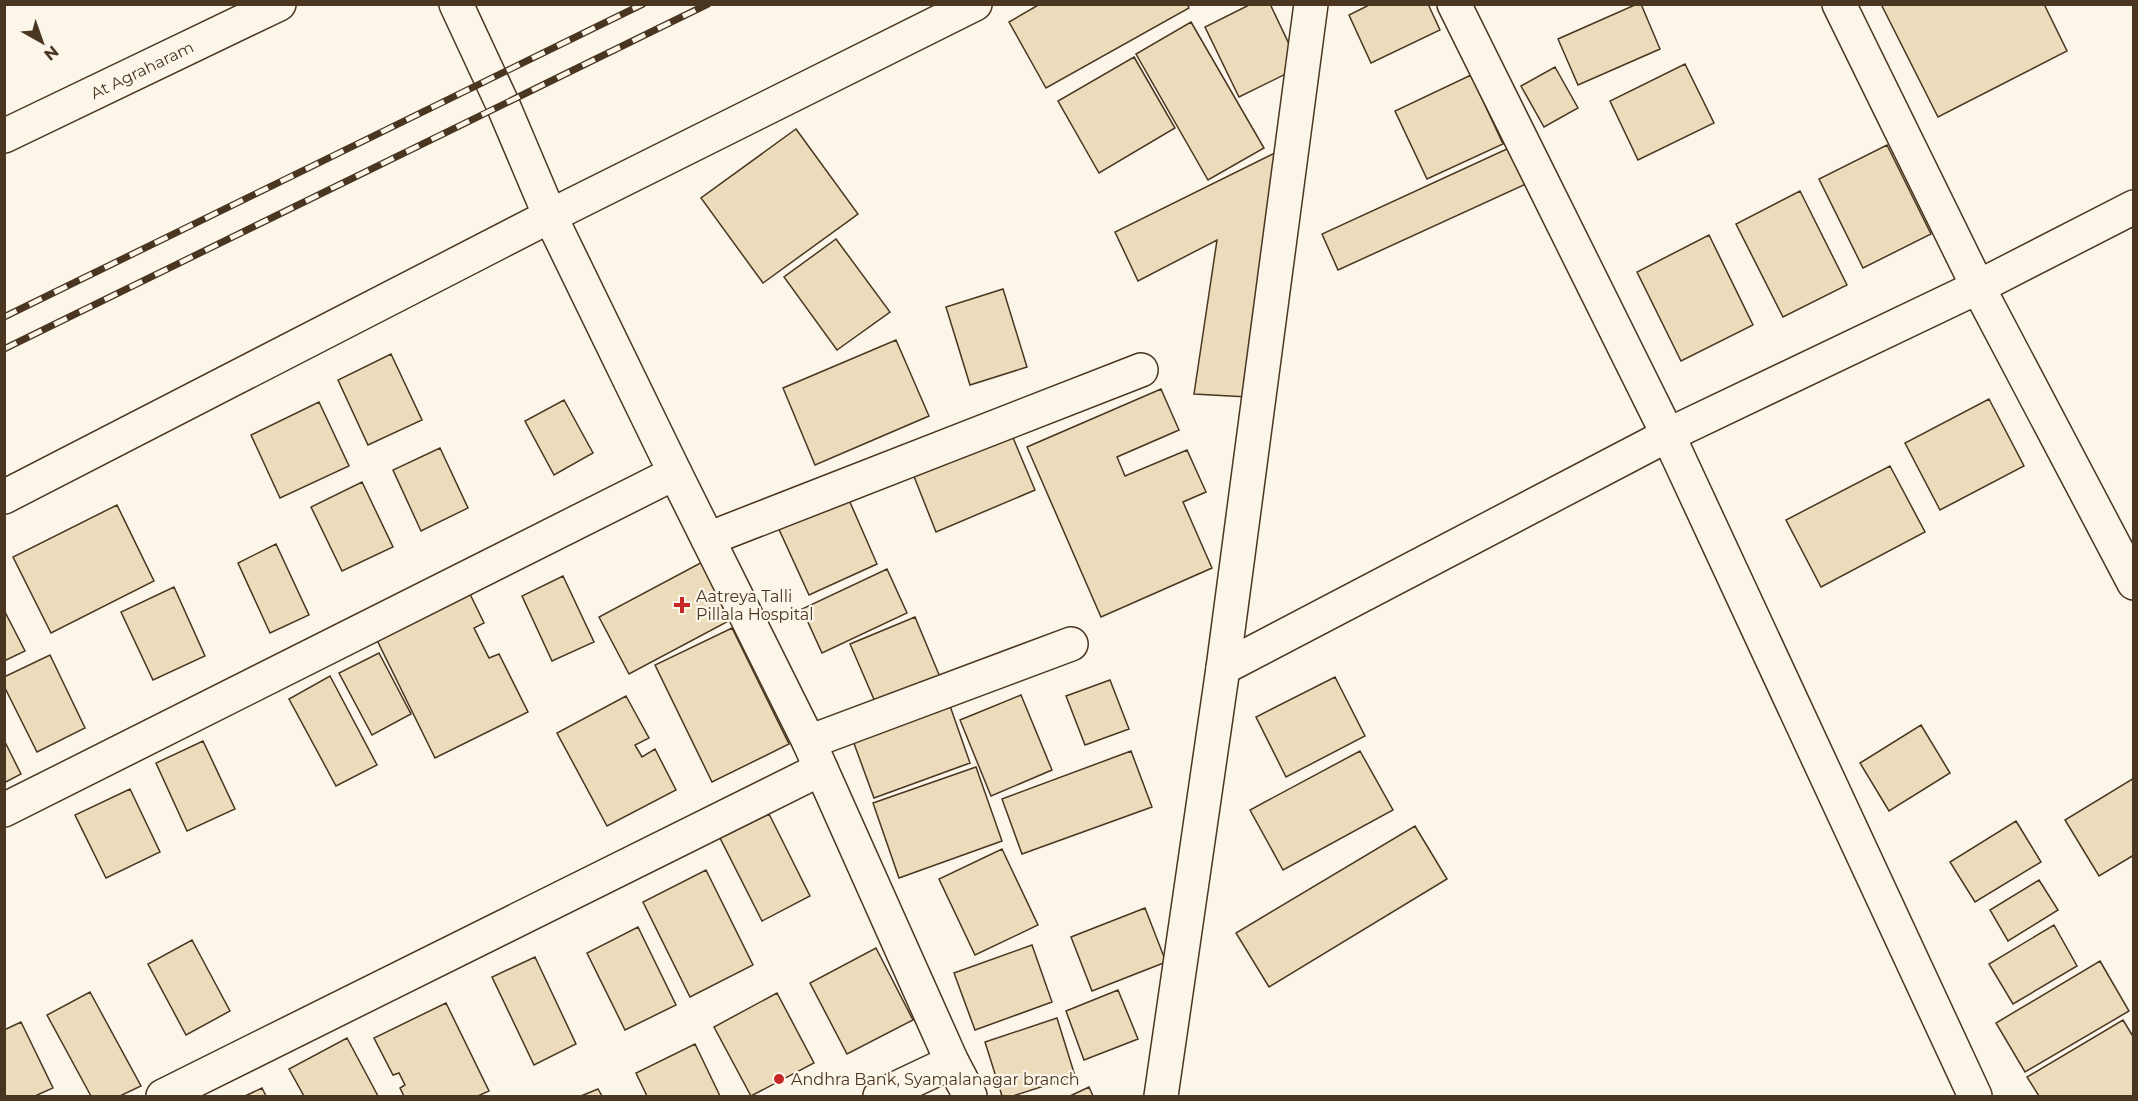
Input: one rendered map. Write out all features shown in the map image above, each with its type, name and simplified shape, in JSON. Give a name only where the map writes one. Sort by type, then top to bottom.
[{"type":"street","name":"At Agraharam","points":[[4,136],[279,4]]},
{"type":"street","points":[[456,4],[503,105],[550,216],[815,756],[952,1062],[970,1096]]},
{"type":"street","points":[[4,497],[550,216],[975,4]]},
{"type":"street","points":[[1161,1096],[1223,668],[1311,4]]},
{"type":"street","points":[[1454,4],[1668,435],[1975,1096]]},
{"type":"street","points":[[1839,4],[1978,287],[2133,583]]},
{"type":"street","points":[[1223,668],[1668,435],[1978,287],[2133,207]]},
{"type":"street","points":[[708,539],[1141,370]]},
{"type":"street","points":[[4,810],[675,473]]},
{"type":"street","points":[[163,1096],[815,756],[1071,644]]},
{"type":"street","points":[[880,1096],[952,1062]]},
{"type":"building","points":[[1040,4],[1187,4],[1189,8],[1046,88],[1009,22]]},
{"type":"building","points":[[1251,4],[1270,4],[1300,67],[1239,97],[1205,27]]},
{"type":"building","points":[[1371,4],[1428,4],[1440,30],[1371,63],[1349,15]]},
{"type":"building","points":[[1641,4],[1660,49],[1578,85],[1558,39]]},
{"type":"building","points":[[1881,4],[2044,4],[2067,51],[1938,117]]},
{"type":"building","points":[[1191,22],[1264,148],[1208,180],[1136,54]]},
{"type":"building","points":[[1134,57],[1175,128],[1099,173],[1058,101]]},
{"type":"building","points":[[1685,64],[1714,123],[1638,160],[1610,101]]},
{"type":"building","points":[[1555,67],[1578,108],[1544,127],[1521,86]]},
{"type":"building","points":[[1471,75],[1503,144],[1427,179],[1395,111]]},
{"type":"building","points":[[796,129],[858,214],[763,283],[701,198]]},
{"type":"building","points":[[1887,145],[1931,234],[1863,268],[1819,179]]},
{"type":"building","points":[[1285,148],[1248,397],[1194,394],[1217,240],[1138,281],[1115,232]]},
{"type":"building","points":[[1509,148],[1526,184],[1338,270],[1322,234]]},
{"type":"building","points":[[1800,191],[1847,285],[1783,317],[1736,224]]},
{"type":"building","points":[[1709,235],[1753,325],[1681,361],[1637,272]]},
{"type":"building","points":[[836,239],[890,312],[837,350],[784,277]]},
{"type":"building","points":[[1003,289],[1027,367],[970,385],[946,307]]},
{"type":"building","points":[[896,340],[929,416],[815,465],[783,388]]},
{"type":"building","points":[[391,354],[422,420],[368,445],[338,380]]},
{"type":"building","points":[[1161,389],[1179,430],[1117,457],[1125,476],[1187,450],[1206,492],[1183,502],[1212,568],[1101,617],[1027,447]]},
{"type":"building","points":[[1989,399],[2024,466],[1940,510],[1905,443]]},
{"type":"building","points":[[564,400],[593,453],[554,475],[525,421]]},
{"type":"building","points":[[319,402],[349,466],[280,498],[251,435]]},
{"type":"building","points":[[1011,433],[1035,490],[936,532],[913,474]]},
{"type":"building","points":[[440,448],[468,508],[421,531],[393,470]]},
{"type":"building","points":[[1890,466],[1925,532],[1821,587],[1786,520]]},
{"type":"building","points":[[362,482],[393,547],[342,571],[311,507]]},
{"type":"building","points":[[846,493],[877,564],[809,595],[777,525]]},
{"type":"building","points":[[117,505],[154,581],[51,633],[13,557]]},
{"type":"building","points":[[276,544],[309,615],[270,633],[238,563]]},
{"type":"building","points":[[708,559],[738,616],[629,674],[599,617]]},
{"type":"building","points":[[887,569],[907,613],[822,653],[802,609]]},
{"type":"building","points":[[563,576],[594,642],[552,661],[522,596]]},
{"type":"building","points":[[174,587],[205,656],[153,680],[121,612]]},
{"type":"building","points":[[469,592],[484,623],[474,628],[489,658],[499,654],[528,712],[435,758],[376,638]]},
{"type":"building","points":[[4,610],[25,651],[4,661]]},
{"type":"building","points":[[915,617],[940,677],[876,704],[850,644]]},
{"type":"building","points":[[732,628],[789,744],[712,782],[655,665]]},
{"type":"building","points":[[379,653],[411,714],[372,735],[339,673]]},
{"type":"building","points":[[50,655],[85,728],[37,752],[4,686],[4,677]]},
{"type":"building","points":[[330,676],[377,765],[336,786],[289,699]]},
{"type":"building","points":[[1335,677],[1365,736],[1286,777],[1256,717]]},
{"type":"building","points":[[1110,680],[1129,729],[1085,745],[1066,696]]},
{"type":"building","points":[[1021,695],[1052,770],[991,796],[960,720]]},
{"type":"building","points":[[626,696],[649,738],[635,745],[642,757],[655,749],[676,790],[607,826],[557,733]]},
{"type":"building","points":[[949,703],[970,763],[874,798],[852,738]]},
{"type":"building","points":[[1921,725],[1950,773],[1889,811],[1860,763]]},
{"type":"building","points":[[4,740],[21,774],[4,783]]},
{"type":"building","points":[[203,741],[235,809],[187,831],[156,763]]},
{"type":"building","points":[[1131,751],[1152,807],[1022,854],[1002,799]]},
{"type":"building","points":[[1360,751],[1393,810],[1283,870],[1250,810]]},
{"type":"building","points":[[976,767],[1002,841],[899,878],[873,803]]},
{"type":"building","points":[[2134,778],[2134,855],[2099,876],[2065,820]]},
{"type":"building","points":[[130,789],[160,852],[106,878],[75,815]]},
{"type":"building","points":[[769,814],[810,896],[762,921],[720,838]]},
{"type":"building","points":[[2016,821],[2041,862],[1975,902],[1950,862]]},
{"type":"building","points":[[1415,826],[1447,879],[1269,987],[1236,933]]},
{"type":"building","points":[[1002,849],[1038,925],[975,955],[939,879]]},
{"type":"building","points":[[706,870],[753,965],[690,997],[643,902]]},
{"type":"building","points":[[2039,880],[2058,910],[2008,941],[1990,910]]},
{"type":"building","points":[[1145,908],[1166,962],[1092,991],[1071,937]]},
{"type":"building","points":[[2054,925],[2077,966],[2013,1004],[1989,964]]},
{"type":"building","points":[[638,927],[676,1005],[625,1030],[587,953]]},
{"type":"building","points":[[192,940],[230,1011],[186,1035],[148,964]]},
{"type":"building","points":[[1032,945],[1052,1002],[975,1030],[954,973]]},
{"type":"building","points":[[876,948],[913,1020],[847,1054],[810,983]]},
{"type":"building","points":[[535,957],[576,1044],[534,1065],[492,977]]},
{"type":"building","points":[[2100,961],[2129,1011],[2025,1072],[1996,1023]]},
{"type":"building","points":[[1118,990],[1138,1039],[1084,1060],[1066,1011]]},
{"type":"building","points":[[90,992],[141,1086],[120,1096],[91,1096],[47,1015]]},
{"type":"building","points":[[777,993],[814,1063],[751,1096],[714,1027]]},
{"type":"building","points":[[446,1003],[489,1091],[478,1096],[404,1096],[400,1088],[405,1085],[399,1073],[393,1075],[374,1038]]},
{"type":"building","points":[[1057,1018],[1075,1076],[1013,1096],[1002,1096],[985,1042]]},
{"type":"building","points":[[2123,1020],[2134,1038],[2134,1096],[2039,1096],[2027,1077]]},
{"type":"building","points":[[21,1022],[53,1088],[35,1096],[4,1096],[4,1030]]},
{"type":"building","points":[[347,1038],[378,1096],[304,1096],[289,1069]]},
{"type":"building","points":[[695,1044],[720,1096],[647,1096],[636,1073]]},
{"type":"building","points":[[1089,1087],[1093,1096],[1070,1096]]},
{"type":"building","points":[[262,1088],[266,1096],[245,1096]]},
{"type":"building","points":[[598,1089],[602,1096],[581,1096]]},
{"type":"railway","points":[[4,317],[643,4]]},
{"type":"railway","points":[[4,349],[708,4]]},
{"type":"place","name":"Aatreya Talli Pillala Hospital","points":[[682,605]]},
{"type":"place","name":"Andhra Bank, Syamalanagar branch","points":[[779,1079]]}]
